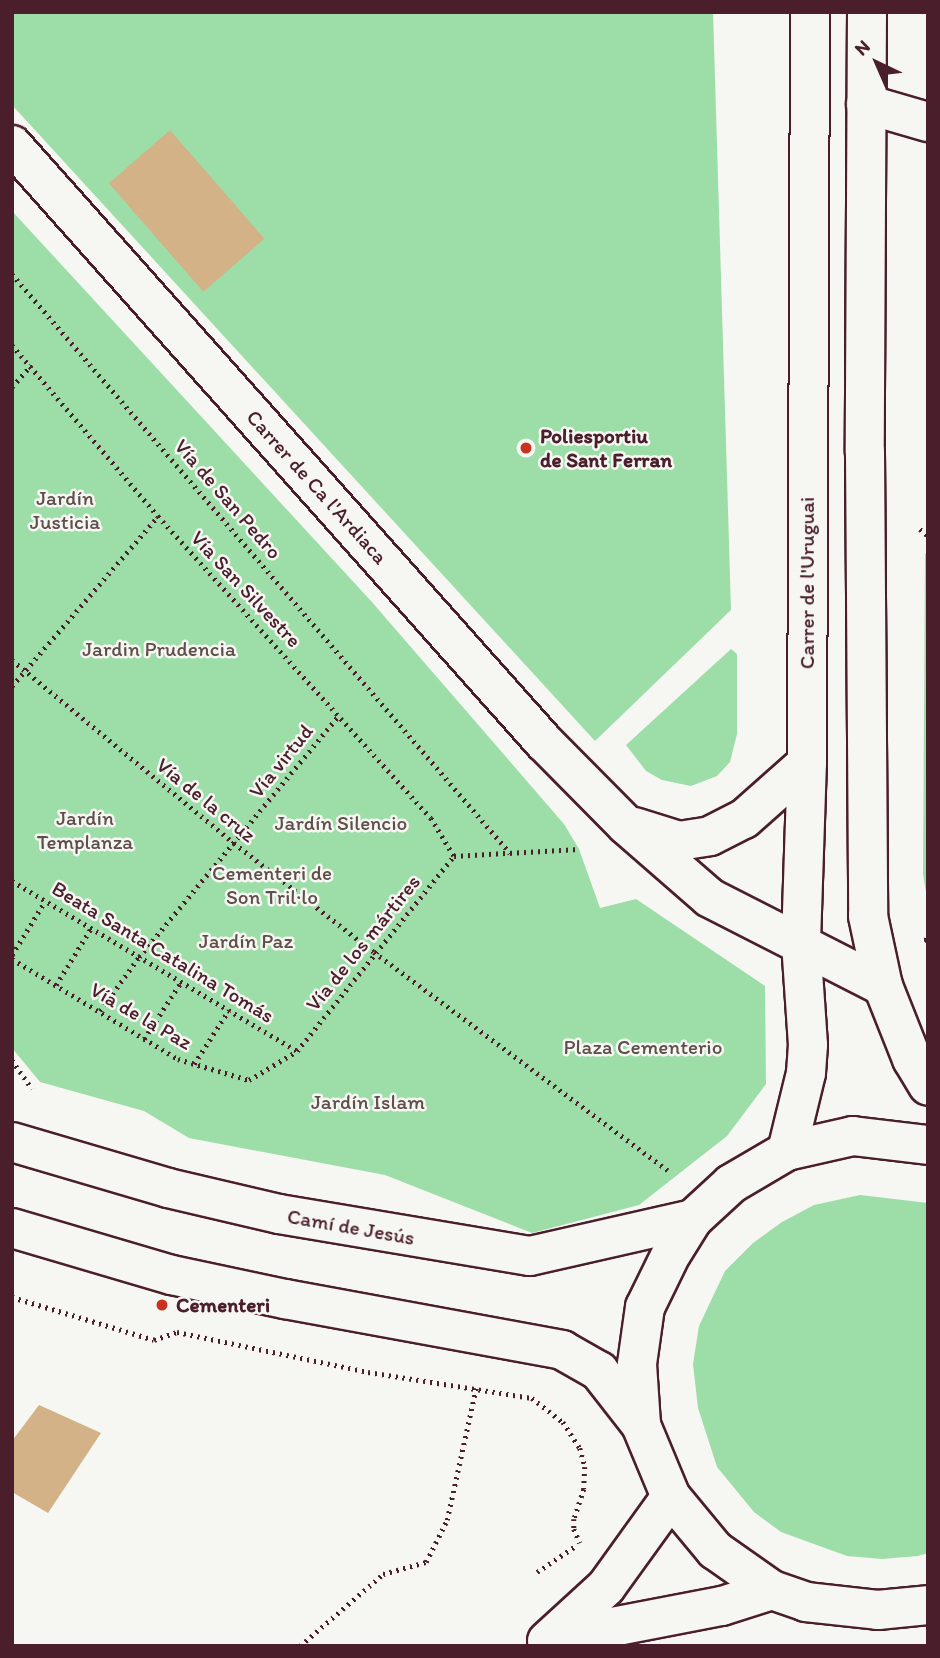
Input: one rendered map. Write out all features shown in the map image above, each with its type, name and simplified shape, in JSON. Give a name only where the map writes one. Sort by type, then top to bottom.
[{"type":"street","name":"Carrer de l'Uruguai","points":[[787,1151],[806,1073],[808,1045],[802,942],[807,763],[810,12]]},
{"type":"street","points":[[867,12],[868,916],[883,986],[912,1059],[928,1086]]},
{"type":"street","points":[[866,104],[928,122]]},
{"type":"street","name":"Carrer de Ca l'Ardiaca","points":[[12,145],[535,732],[626,825],[710,898],[765,928],[802,942],[883,986]]},
{"type":"street","name":"Carrer de Ca l'Ardiaca","points":[[626,825],[679,841],[710,836],[744,819],[807,763]]},
{"type":"street","points":[[641,1425],[637,1364],[645,1307],[672,1252],[693,1219],[731,1184],[787,1151],[853,1136],[928,1145]]},
{"type":"street","name":"Camí de Jesús","points":[[12,1142],[156,1185],[279,1214],[530,1256],[693,1219]]},
{"type":"street","points":[[12,1228],[172,1275],[285,1299],[562,1350],[599,1371],[641,1425],[671,1497],[715,1550],[772,1590],[806,1602],[844,1607],[878,1610],[928,1605]]},
{"type":"street","points":[[545,1642],[606,1587],[671,1497]]},
{"type":"street","points":[[545,1642],[722,1606],[772,1590]]},
{"type":"path","name":"Vía de San Pedro","points":[[12,274],[421,745],[510,853]]},
{"type":"path","name":"Vía San Silvestre","points":[[12,345],[158,516],[340,714],[431,818],[454,856]]},
{"type":"path","points":[[12,387],[31,365]]},
{"type":"path","points":[[12,686],[158,516]]},
{"type":"path","points":[[920,529],[928,536]]},
{"type":"path","name":"Vía de la cruz","points":[[12,660],[234,843],[374,952],[668,1170]]},
{"type":"path","name":"Vía virtud","points":[[100,1011],[139,957],[340,714]]},
{"type":"path","points":[[454,856],[579,849]]},
{"type":"path","name":"Vía de los mártires","points":[[297,1051],[374,952],[454,856]]},
{"type":"path","name":"Beata Santa Catalina Tomás","points":[[12,881],[297,1051]]},
{"type":"path","points":[[12,957],[45,901]]},
{"type":"path","points":[[56,985],[91,928]]},
{"type":"path","name":"Vía de la Paz","points":[[12,957],[178,1059],[249,1080],[297,1051]]},
{"type":"path","points":[[145,1039],[181,982]]},
{"type":"path","points":[[194,1064],[229,1010]]},
{"type":"path","points":[[12,1060],[32,1089]]},
{"type":"path","points":[[12,1297],[154,1340],[177,1332],[368,1371],[532,1398],[552,1411],[573,1434],[584,1467],[584,1489],[574,1518],[580,1542],[537,1572]]},
{"type":"path","points":[[300,1646],[383,1574],[426,1562],[447,1520],[478,1379]]},
{"type":"green space","name":"Poliesportiu de Sant Ferran","points":[[12,12],[713,12],[731,610],[595,741],[12,105]]},
{"type":"green space","name":"Cementeri de Son Tril·lo","points":[[12,211],[371,601],[564,824],[579,849],[600,908],[636,899],[765,986],[766,1084],[727,1136],[639,1205],[532,1233],[385,1175],[189,1138],[144,1111],[40,1082],[12,1048]]},
{"type":"green space","points":[[925,553],[928,556],[928,905],[923,874]]},
{"type":"green space","points":[[731,649],[737,654],[737,734],[730,762],[717,776],[691,786],[662,780],[646,771],[626,745]]},
{"type":"green space","points":[[860,1195],[928,1203],[928,1553],[918,1556],[882,1559],[847,1556],[781,1532],[754,1512],[717,1467],[698,1408],[693,1364],[699,1326],[725,1271],[753,1243],[782,1222],[814,1205]]},
{"type":"building","points":[[170,130],[264,239],[203,292],[109,183]]},
{"type":"building","points":[[39,1405],[101,1433],[48,1513],[12,1492],[12,1441]]},
{"type":"place","name":"Poliesportiu de Sant Ferran","points":[[526,448]]},
{"type":"place","name":"Cementeri","points":[[162,1305]]},
{"type":"park label","name":"Jardín Justicia","points":[[65,510]]},
{"type":"park label","name":"Jardin Prudencia","points":[[159,649]]},
{"type":"park label","name":"Jardín Silencio","points":[[341,823]]},
{"type":"park label","name":"Jardín Templanza","points":[[85,830]]},
{"type":"park label","name":"Jardín Paz","points":[[246,941]]},
{"type":"park label","name":"Plaza Cementerio","points":[[643,1047]]},
{"type":"park label","name":"Jardín Islam","points":[[368,1102]]}]
